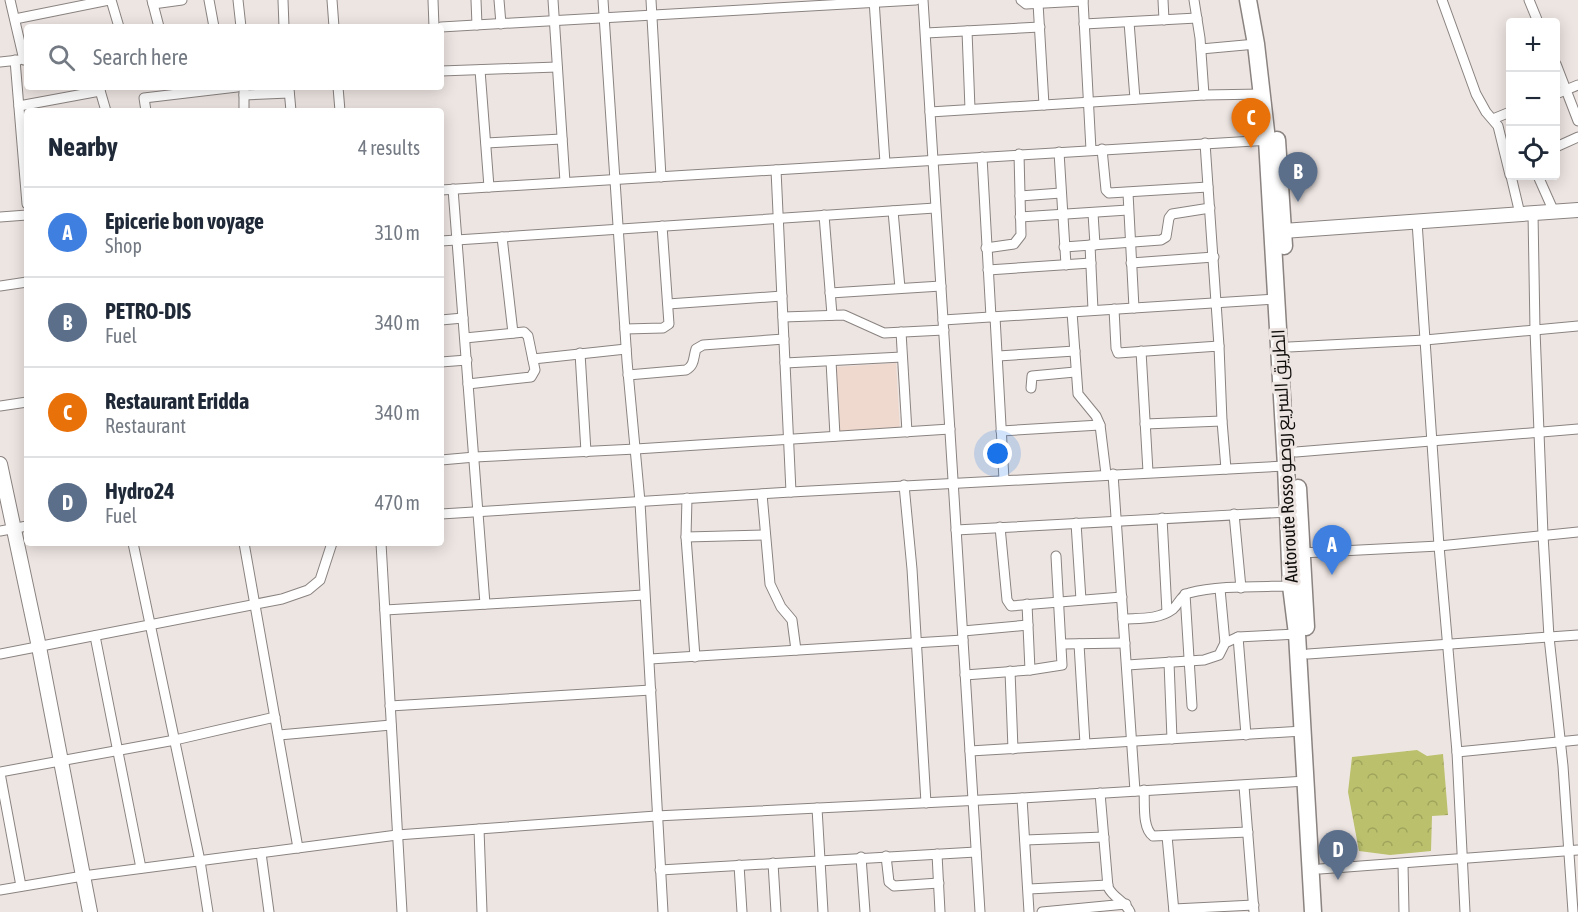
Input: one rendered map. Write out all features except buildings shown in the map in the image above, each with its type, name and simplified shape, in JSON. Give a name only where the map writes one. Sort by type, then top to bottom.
[{"type":"highway","name":"Autoroute Rosso الطريق السريع روصو","points":[[1248,0],[1262,94],[1272,140],[1277,299],[1301,553],[1295,577],[1313,912]]},
{"type":"highway","name":"Autoroute Rosso الطريق السريع روصو","points":[[1258,0],[1283,231],[1289,346],[1291,459],[1288,512],[1295,577],[1308,654],[1322,912]]},
{"type":"street","points":[[10,0],[22,60],[19,106],[24,148]]},
{"type":"street","points":[[49,0],[52,12]]},
{"type":"street","points":[[15,19],[110,0],[118,24]]},
{"type":"street","points":[[158,24],[153,2],[182,0]]},
{"type":"street","points":[[209,0],[213,24]]},
{"type":"street","points":[[238,0],[241,24]]},
{"type":"street","points":[[283,0],[284,24]]},
{"type":"street","points":[[333,0],[334,24]]},
{"type":"street","points":[[433,0],[434,24]]},
{"type":"street","points":[[476,0],[477,25]]},
{"type":"street","points":[[499,0],[501,24]]},
{"type":"street","points":[[553,0],[565,183]]},
{"type":"street","points":[[603,0],[626,349],[640,501],[663,912]]},
{"type":"street","points":[[651,0],[661,177]]},
{"type":"street","points":[[444,27],[652,15],[755,5],[916,0]]},
{"type":"street","points":[[923,0],[980,912]]},
{"type":"street","points":[[1021,0],[1026,4],[1083,0],[1092,150]]},
{"type":"street","points":[[1163,0],[1164,20]]},
{"type":"street","points":[[1194,0],[1201,48],[1204,95]]},
{"type":"street","points":[[1529,0],[1536,18]]},
{"type":"street","points":[[874,1],[885,163]]},
{"type":"street","points":[[1446,1],[1476,94],[1498,126],[1506,156]]},
{"type":"street","points":[[1038,3],[1044,105]]},
{"type":"street","points":[[1084,24],[1197,18]]},
{"type":"street","points":[[1129,22],[1135,99]]},
{"type":"street","points":[[926,33],[1040,27]]},
{"type":"street","points":[[967,31],[970,109]]},
{"type":"street","points":[[1201,48],[1256,44]]},
{"type":"street","points":[[0,62],[22,60]]},
{"type":"street","points":[[444,71],[557,67]]},
{"type":"street","points":[[480,70],[489,187]]},
{"type":"street","points":[[1559,72],[1578,121]]},
{"type":"street","points":[[1560,92],[1578,85]]},
{"type":"street","points":[[19,106],[95,90]]},
{"type":"street","points":[[100,90],[105,108]]},
{"type":"street","points":[[143,90],[146,108]]},
{"type":"street","points":[[144,98],[242,90],[289,90],[291,108]]},
{"type":"street","points":[[242,90],[244,108]]},
{"type":"street","points":[[338,90],[340,108]]},
{"type":"street","points":[[930,112],[1204,95],[1262,94]]},
{"type":"street","points":[[1493,119],[1506,114]]},
{"type":"street","points":[[1560,145],[1578,137]]},
{"type":"street","points":[[486,143],[562,139]]},
{"type":"street","points":[[444,190],[1272,140]]},
{"type":"street","points":[[1205,143],[1226,469]]},
{"type":"street","points":[[1102,149],[1106,190],[1113,194],[1208,187]]},
{"type":"street","points":[[1059,152],[1065,265]]},
{"type":"street","points":[[986,248],[1014,244],[1020,235],[1018,154]]},
{"type":"street","points":[[981,157],[986,248],[998,356],[1004,480]]},
{"type":"street","points":[[776,170],[791,492]]},
{"type":"street","points":[[1514,180],[1527,214],[1535,330],[1549,637],[1573,851],[1573,912]]},
{"type":"street","points":[[1540,180],[1554,212]]},
{"type":"street","points":[[453,189],[485,604]]},
{"type":"street","points":[[1020,196],[1061,193]]},
{"type":"street","points":[[1128,193],[1134,308]]},
{"type":"street","points":[[444,241],[935,208]]},
{"type":"street","points":[[1064,247],[1161,240],[1166,237],[1172,214],[1210,208]]},
{"type":"street","points":[[1020,217],[1128,210]]},
{"type":"street","points":[[1283,231],[1578,210]]},
{"type":"street","points":[[893,211],[900,288]]},
{"type":"street","points":[[1093,213],[1091,263],[1093,310]]},
{"type":"street","points":[[0,217],[24,215]]},
{"type":"street","points":[[824,215],[832,315]]},
{"type":"street","points":[[1417,222],[1439,546],[1457,752],[1465,912]]},
{"type":"street","points":[[625,329],[667,326],[670,321],[662,226]]},
{"type":"street","points":[[502,237],[513,333]]},
{"type":"street","points":[[1131,263],[1214,257]]},
{"type":"street","points":[[988,270],[1091,263]]},
{"type":"street","points":[[0,286],[24,282]]},
{"type":"street","points":[[830,293],[941,286]]},
{"type":"street","points":[[668,304],[782,296]]},
{"type":"street","points":[[783,317],[844,315],[878,332],[900,332],[993,317],[1277,299]]},
{"type":"street","points":[[1114,309],[1117,351],[1122,353],[1219,346]]},
{"type":"street","points":[[1071,312],[1078,394],[1096,416],[1100,425],[1110,474],[1117,521],[1132,741],[1149,834],[1157,837],[1248,832]]},
{"type":"street","points":[[444,320],[463,318]]},
{"type":"street","points":[[1289,346],[1425,340],[1578,326]]},
{"type":"street","points":[[900,332],[907,432]]},
{"type":"street","points":[[465,339],[526,333],[535,370],[531,377],[468,384]]},
{"type":"street","points":[[628,375],[686,370],[694,362],[696,349],[703,345],[784,339]]},
{"type":"street","points":[[533,359],[626,349]]},
{"type":"street","points":[[998,356],[1075,351]]},
{"type":"street","points":[[1141,351],[1148,472]]},
{"type":"street","points":[[580,353],[586,452]]},
{"type":"street","points":[[785,363],[902,357]]},
{"type":"street","points":[[444,362],[466,360]]},
{"type":"street","points":[[831,361],[835,436]]},
{"type":"street","points":[[1031,388],[1032,376],[1075,372]]},
{"type":"street","points":[[0,406],[24,402]]},
{"type":"street","points":[[1145,424],[1222,421]]},
{"type":"street","points":[[1001,430],[1100,425]]},
{"type":"street","points":[[444,460],[950,429]]},
{"type":"street","points":[[444,514],[791,492],[1226,469],[1433,440],[1578,429]]},
{"type":"street","points":[[0,464],[39,647],[90,912]]},
{"type":"street","points":[[904,486],[912,569],[926,803]]},
{"type":"street","points":[[762,494],[770,584],[781,607],[792,620],[796,650]]},
{"type":"street","points":[[687,498],[686,537],[695,657]]},
{"type":"street","points":[[956,530],[1288,512]]},
{"type":"street","points":[[1234,514],[1241,588]]},
{"type":"street","points":[[1162,518],[1167,612]]},
{"type":"street","points":[[1076,523],[1081,600]]},
{"type":"street","points":[[1000,527],[1008,603],[1011,606],[1122,597]]},
{"type":"street","points":[[1301,553],[1439,546],[1578,532]]},
{"type":"street","points":[[686,537],[765,535]]},
{"type":"street","points":[[135,546],[200,861],[208,912]]},
{"type":"street","points":[[245,546],[298,848]]},
{"type":"street","points":[[0,654],[256,605],[305,592],[320,580],[331,546]]},
{"type":"street","points":[[381,546],[402,912]]},
{"type":"street","points":[[1056,556],[1062,665]]},
{"type":"street","points":[[1124,619],[1149,618],[1167,612],[1178,604],[1185,594],[1241,588],[1295,577]]},
{"type":"street","points":[[1127,665],[1204,660],[1219,655],[1225,643],[1220,589]]},
{"type":"street","points":[[1185,594],[1192,706]]},
{"type":"street","points":[[385,610],[644,595]]},
{"type":"street","points":[[1027,604],[1030,670]]},
{"type":"street","points":[[650,659],[915,643],[1028,625]]},
{"type":"street","points":[[1225,643],[1238,637],[1297,634]]},
{"type":"street","points":[[1308,654],[1578,635]]},
{"type":"street","points":[[95,636],[141,868]]},
{"type":"street","points":[[1238,637],[1246,735]]},
{"type":"street","points":[[1062,644],[1125,642]]},
{"type":"street","points":[[1079,644],[1085,744]]},
{"type":"street","points":[[1168,662],[1172,739]]},
{"type":"street","points":[[965,675],[1081,665]]},
{"type":"street","points":[[1010,672],[1013,748]]},
{"type":"street","points":[[390,706],[651,690]]},
{"type":"street","points":[[21,886],[0,773],[175,740],[276,717]]},
{"type":"street","points":[[279,735],[391,725]]},
{"type":"street","points":[[970,751],[1303,731]]},
{"type":"street","points":[[1457,752],[1578,740]]},
{"type":"street","points":[[0,890],[83,876],[397,835],[656,816],[1306,781]]},
{"type":"street","points":[[1167,836],[1174,910],[1254,909],[1245,786]]},
{"type":"street","points":[[1100,793],[1108,885],[1111,893],[1128,908]]},
{"type":"street","points":[[1022,798],[1029,912]]},
{"type":"street","points":[[817,808],[823,912]]},
{"type":"street","points":[[479,829],[482,912]]},
{"type":"street","points":[[1025,840],[1104,837]]},
{"type":"street","points":[[1320,868],[1573,851]]},
{"type":"street","points":[[660,870],[976,852]]},
{"type":"street","points":[[261,853],[269,912]]},
{"type":"street","points":[[937,854],[940,912]]},
{"type":"street","points":[[886,856],[889,882],[894,886],[939,883]]},
{"type":"street","points":[[861,857],[865,912]]},
{"type":"street","points":[[773,863],[776,912]]},
{"type":"street","points":[[1403,864],[1404,912]]},
{"type":"street","points":[[739,865],[742,912]]},
{"type":"street","points":[[1029,889],[1108,885]]},
{"type":"street","points":[[1042,912],[1128,908]]},
{"type":"shaded area","points":[[896,363],[900,432],[839,436],[834,367]]},
{"type":"green space","points":[[1417,750],[1427,756],[1443,754],[1448,815],[1432,816],[1431,851],[1390,855],[1359,851],[1348,792],[1352,757]]},
{"type":"place","name":"Restaurant Eridda","points":[[1251,148]]},
{"type":"place","name":"PETRO-DIS","points":[[1298,202]]},
{"type":"place","name":"Epicerie bon voyage","points":[[1332,575]]},
{"type":"place","name":"Hydro24","points":[[1338,880]]}]
